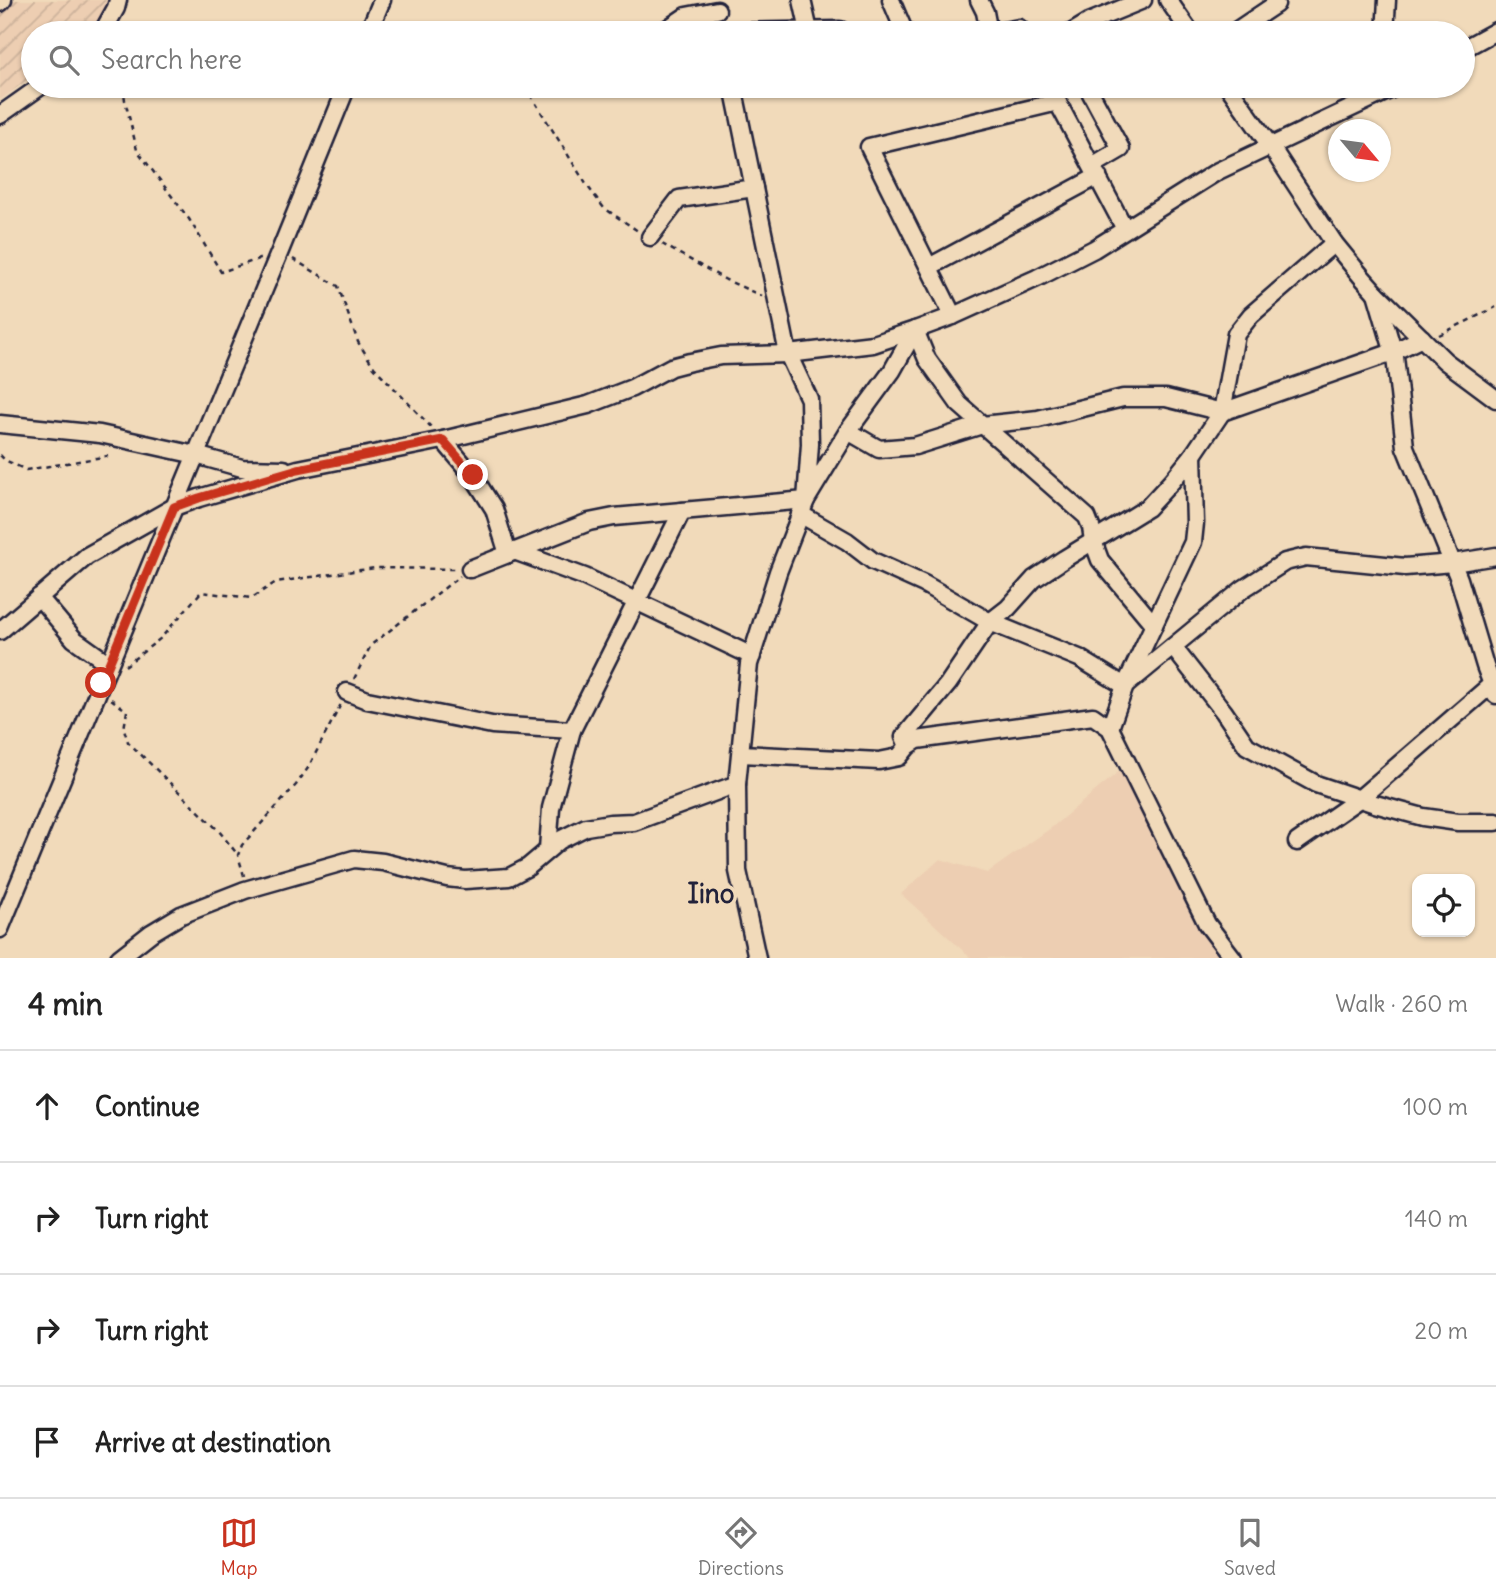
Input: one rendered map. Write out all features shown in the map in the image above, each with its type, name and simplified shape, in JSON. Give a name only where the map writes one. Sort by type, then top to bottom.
[{"type":"street","points":[[109,21],[118,0]]},
{"type":"street","points":[[373,21],[382,0]]},
{"type":"street","points":[[802,0],[807,21]]},
{"type":"street","points":[[891,0],[900,21]]},
{"type":"street","points":[[979,0],[988,21]]},
{"type":"street","points":[[1090,21],[1143,0]]},
{"type":"street","points":[[1168,0],[1183,21]]},
{"type":"street","points":[[1385,1],[1385,21]]},
{"type":"street","points":[[1251,21],[1276,4]]},
{"type":"street","points":[[679,21],[716,5]]},
{"type":"street","points":[[1475,42],[1496,31]]},
{"type":"street","points":[[0,115],[24,98]]},
{"type":"street","points":[[0,929],[99,689],[115,666],[174,507],[281,251],[341,98]]},
{"type":"street","points":[[735,98],[788,354],[809,398],[810,444],[803,507]]},
{"type":"street","points":[[1056,98],[1125,229]]},
{"type":"street","points":[[929,267],[1095,171],[1121,149],[1093,98]]},
{"type":"street","points":[[1236,98],[1334,243],[1376,293],[1445,361],[1496,399]]},
{"type":"street","points":[[0,631],[87,556],[174,507],[298,469],[443,440],[588,405],[632,388],[671,367],[690,362],[721,356],[788,354],[873,344],[915,330],[1037,278],[1094,249],[1218,171],[1371,98]]},
{"type":"street","points":[[953,316],[869,147],[1058,102]]},
{"type":"street","points":[[650,237],[679,199],[754,188]]},
{"type":"street","points":[[908,746],[904,737],[948,684],[990,622],[1008,608],[1034,579],[1147,508],[1172,481],[1222,412],[1236,334],[1251,315],[1334,243]]},
{"type":"street","points":[[1297,842],[1359,799],[1494,690],[1459,579],[1405,447],[1393,352],[1376,293]]},
{"type":"street","points":[[915,330],[927,359],[959,404],[1087,517],[1100,560],[1154,625]]},
{"type":"street","points":[[757,958],[738,871],[737,784],[749,664],[778,572],[803,507],[848,431],[892,371],[915,330]]},
{"type":"street","points":[[848,431],[879,449],[915,446],[982,425],[1038,419],[1123,398],[1166,398],[1222,412],[1424,340]]},
{"type":"street","points":[[0,424],[100,434],[242,468],[298,469]]},
{"type":"street","points":[[443,440],[473,475],[494,509],[511,553]]},
{"type":"street","points":[[1110,727],[1125,686],[1193,542],[1193,455]]},
{"type":"street","points":[[470,569],[589,522],[614,517],[682,511],[803,507],[873,561],[924,584],[990,622],[1080,658],[1125,686]]},
{"type":"street","points":[[548,849],[551,808],[572,730],[682,511]]},
{"type":"street","points":[[511,553],[585,577],[752,656]]},
{"type":"street","points":[[1125,686],[1243,589],[1285,562],[1306,557],[1405,567],[1452,563],[1496,555]]},
{"type":"street","points":[[39,597],[74,639],[115,666]]},
{"type":"street","points":[[1173,647],[1247,746],[1316,784],[1423,817],[1458,822],[1496,821]]},
{"type":"street","points":[[347,692],[368,700],[492,725],[572,730]]},
{"type":"street","points":[[741,754],[879,761],[899,757],[917,740],[1093,716],[1110,727],[1207,924],[1233,958]]},
{"type":"street","points":[[118,958],[150,933],[181,915],[245,890],[354,859],[383,862],[447,878],[465,880],[509,877],[528,867],[560,839],[586,827],[634,822],[737,784]]},
{"type":"path","points":[[125,98],[137,150],[189,219],[221,272],[281,251],[338,286],[358,342],[374,367],[443,440]]},
{"type":"path","points":[[532,98],[604,208],[726,281],[778,303]]},
{"type":"path","points":[[1424,340],[1496,307]]},
{"type":"path","points":[[0,455],[26,470],[108,456]]},
{"type":"path","points":[[115,666],[161,638],[201,592],[253,598],[276,582],[375,568],[470,569]]},
{"type":"path","points":[[238,855],[242,845],[308,768],[371,645],[470,569]]},
{"type":"path","points":[[99,689],[127,711],[124,729],[128,742],[219,831],[238,855],[245,878],[245,890]]},
{"type":"shaded area","points":[[0,0],[108,0],[97,21],[21,21],[21,85],[0,100]]},
{"type":"shaded area","points":[[1123,768],[1225,958],[971,958],[901,894],[940,859],[987,873],[1051,828]]},
{"type":"district","name":"Iino","points":[[711,894]]},
{"type":"route","points":[[101,683],[174,507],[298,469],[443,440],[473,475]]}]
